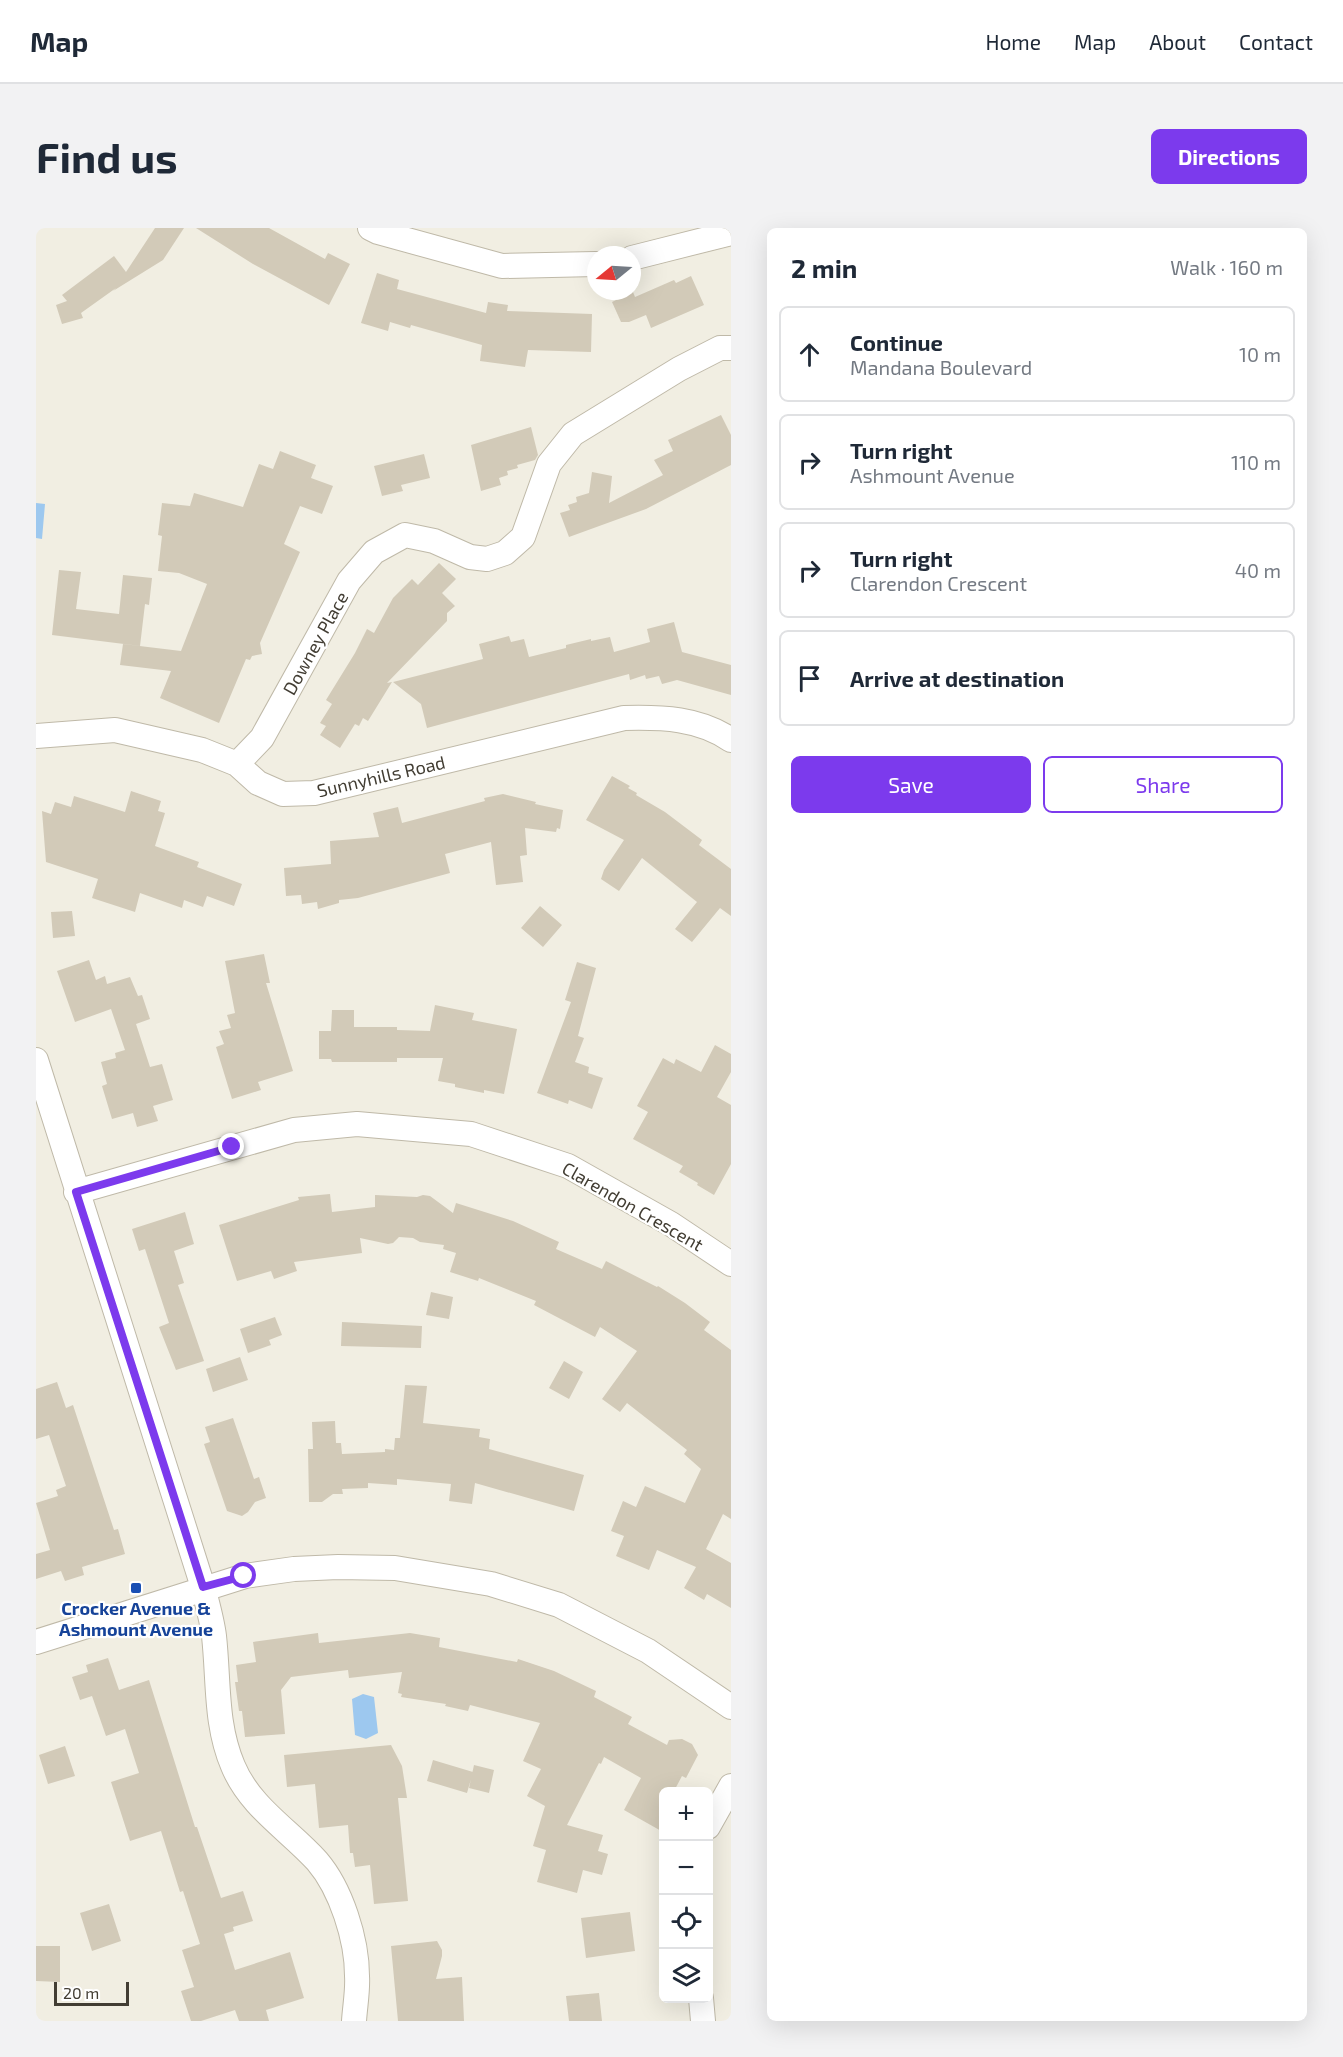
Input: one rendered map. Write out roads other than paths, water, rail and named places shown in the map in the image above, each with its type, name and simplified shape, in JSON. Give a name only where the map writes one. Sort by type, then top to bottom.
[{"type":"street","points":[[370,228],[502,267],[587,264]]},
{"type":"street","points":[[641,256],[731,233]]},
{"type":"street","name":"Downey Place","points":[[237,764],[262,738],[349,581],[374,552],[405,535],[434,541],[470,557],[487,560],[505,553],[523,537],[549,464],[573,434],[679,369],[720,348],[731,348]]},
{"type":"street","name":"Sunnyhills Road","points":[[36,736],[115,730],[202,750],[237,764],[258,783],[283,794],[314,793],[624,718],[661,717],[688,721],[717,730],[731,740]]},
{"type":"street","points":[[36,1060],[203,1587],[214,1633],[219,1714],[223,1739],[234,1769],[247,1789],[262,1809],[318,1862],[337,1894],[350,1925],[357,1975],[354,2021]]},
{"type":"street","name":"Clarendon Crescent","points":[[76,1192],[294,1130],[357,1124],[471,1134],[568,1166],[671,1224],[731,1264]]},
{"type":"street","points":[[36,1642],[203,1587],[244,1576],[294,1569],[395,1568],[491,1584],[559,1605],[648,1651],[731,1707]]},
{"type":"street","points":[[713,1818],[731,1786]]},
{"type":"street","points":[[701,2003],[703,2021]]},
{"type":"water","points":[[36,503],[45,504],[42,539],[36,538]]},
{"type":"water","points":[[363,1694],[374,1697],[378,1733],[366,1739],[355,1735],[352,1699]]},
{"type":"place","name":"Crocker Avenue & Ashmount Avenue","points":[[136,1588]]}]
